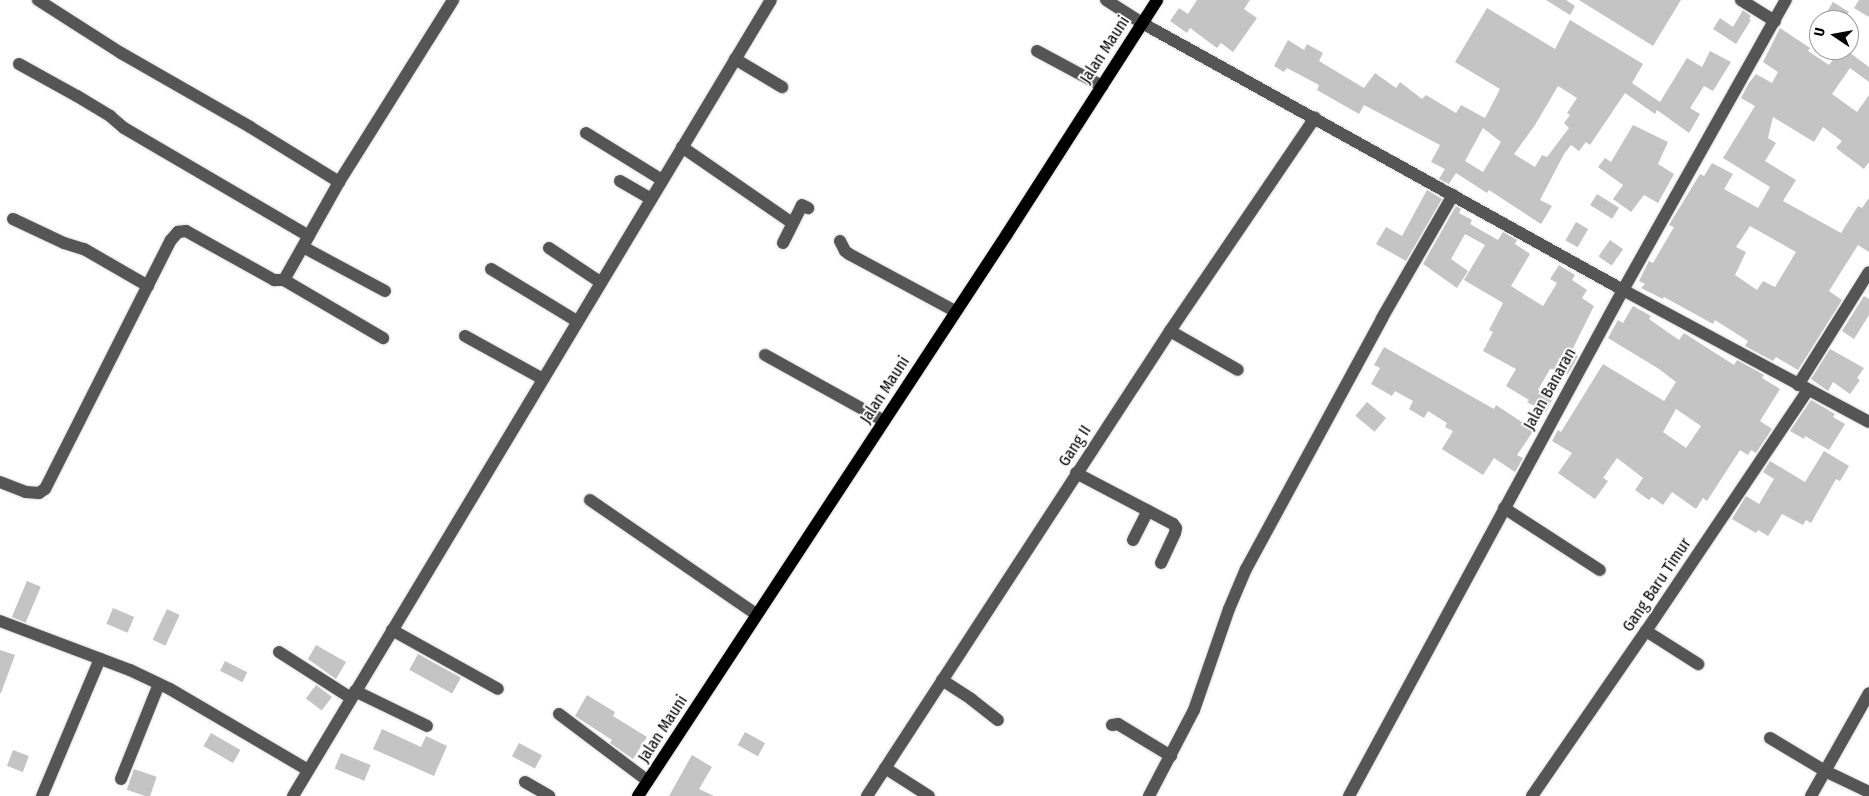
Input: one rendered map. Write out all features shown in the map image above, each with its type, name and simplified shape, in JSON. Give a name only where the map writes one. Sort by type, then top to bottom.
[{"type":"main road","name":"Jalan Mauni","points":[[638,796],[1157,0]]},
{"type":"street","points":[[38,0],[121,53],[250,127],[339,182]]},
{"type":"street","points":[[284,280],[339,182],[453,0]]},
{"type":"street","points":[[298,794],[308,770],[771,0]]},
{"type":"street","points":[[1106,0],[1142,23],[1623,290],[1869,422]]},
{"type":"street","points":[[1741,0],[1775,21]]},
{"type":"street","name":"Jalan Banaran","points":[[1351,795],[1623,290],[1786,0]]},
{"type":"street","points":[[1037,51],[1102,86]]},
{"type":"street","points":[[735,59],[782,87]]},
{"type":"street","points":[[19,64],[110,116],[124,128],[385,292]]},
{"type":"street","name":"Gang II","points":[[867,796],[1076,473],[1315,118]]},
{"type":"street","points":[[586,133],[662,180]]},
{"type":"street","points":[[682,147],[792,223]]},
{"type":"street","points":[[620,182],[650,199]]},
{"type":"street","points":[[1149,796],[1194,710],[1229,609],[1246,569],[1382,318],[1452,195]]},
{"type":"street","points":[[783,243],[802,205],[808,208]]},
{"type":"street","points":[[13,219],[64,243],[84,249],[148,286]]},
{"type":"street","points":[[0,482],[26,492],[39,493],[45,489],[173,235],[183,231],[207,241],[274,280],[284,280],[382,338]]},
{"type":"street","points":[[840,241],[844,251],[955,311]]},
{"type":"street","points":[[549,248],[600,282]]},
{"type":"street","points":[[492,269],[577,321]]},
{"type":"street","name":"Gang Baru Timur","points":[[1532,796],[1646,631],[1803,388],[1869,272]]},
{"type":"street","points":[[1170,331],[1238,370]]},
{"type":"street","points":[[465,336],[543,379]]},
{"type":"street","points":[[765,354],[884,421]]},
{"type":"street","points":[[1076,473],[1173,524],[1176,528],[1161,563]]},
{"type":"street","points":[[590,500],[756,614]]},
{"type":"street","points":[[1504,508],[1600,570]]},
{"type":"street","points":[[1133,540],[1148,511]]},
{"type":"street","points":[[0,621],[100,659],[159,684],[308,770]]},
{"type":"street","points":[[392,630],[498,689]]},
{"type":"street","points":[[1646,631],[1698,664]]},
{"type":"street","points":[[279,652],[353,695],[427,726]]},
{"type":"street","points":[[42,796],[100,659]]},
{"type":"street","points":[[942,680],[971,698],[998,720]]},
{"type":"street","points":[[121,779],[159,684]]},
{"type":"street","points":[[1811,796],[1869,693]]},
{"type":"street","points":[[559,714],[648,781]]},
{"type":"street","points":[[1112,725],[1118,724],[1170,756]]},
{"type":"street","points":[[1770,738],[1825,771],[1869,792]]},
{"type":"street","points":[[885,768],[929,796]]},
{"type":"street","points":[[525,782],[548,796]]},
{"type":"building","points":[[1197,0],[1250,0],[1244,9],[1257,18],[1233,52],[1221,43],[1217,48],[1190,28],[1187,33],[1170,21],[1179,8],[1188,14]]},
{"type":"building","points":[[1546,0],[1566,0],[1575,6],[1570,15]]},
{"type":"building","points":[[1579,0],[1681,0],[1653,46]]},
{"type":"building","points":[[1859,0],[1869,0],[1869,17],[1859,10],[1854,8]]},
{"type":"building","points":[[1833,2],[1846,10],[1828,10]]},
{"type":"building","points":[[1487,8],[1555,49],[1570,20],[1643,64],[1632,83],[1660,102],[1687,58],[1702,67],[1710,51],[1731,62],[1713,91],[1704,86],[1690,108],[1700,114],[1689,133],[1657,110],[1655,114],[1625,93],[1590,145],[1586,142],[1579,151],[1571,145],[1564,154],[1540,200],[1552,206],[1541,224],[1489,190],[1487,193],[1456,173],[1449,184],[1439,179],[1445,169],[1431,162],[1440,145],[1364,105],[1359,114],[1317,90],[1319,85],[1287,68],[1284,72],[1274,66],[1288,40],[1304,50],[1307,44],[1323,53],[1319,61],[1364,88],[1375,73],[1396,88],[1400,82],[1422,99],[1426,95],[1456,113],[1461,105],[1485,118],[1500,89],[1455,62]],"holes":[[[1558,86],[1577,98],[1567,113],[1570,115],[1564,123],[1569,128],[1547,157],[1542,155],[1535,167],[1514,154],[1535,125]],[[1483,128],[1501,142],[1483,172],[1465,161]]]},
{"type":"building","points":[[1743,10],[1751,16],[1749,19],[1751,20],[1736,44],[1713,29],[1720,18],[1733,27]]},
{"type":"building","points":[[1780,28],[1809,47],[1809,60],[1822,60],[1829,65],[1833,60],[1859,60],[1869,67],[1869,82],[1850,68],[1832,94],[1857,112],[1869,95],[1869,162],[1864,169],[1836,148],[1842,141],[1823,127],[1814,142],[1773,117],[1768,138],[1776,143],[1765,161],[1796,180],[1783,201],[1841,233],[1858,206],[1862,208],[1869,198],[1869,252],[1858,245],[1829,291],[1842,300],[1798,370],[1776,357],[1773,361],[1745,346],[1748,341],[1715,320],[1713,324],[1664,297],[1663,299],[1641,288],[1645,284],[1639,281],[1649,261],[1653,263],[1674,227],[1669,225],[1700,174],[1704,176],[1712,163],[1733,174],[1724,189],[1758,208],[1770,187],[1723,158],[1755,106],[1741,98],[1749,83],[1756,74],[1772,83],[1778,72],[1763,62]],"holes":[[[1750,226],[1796,252],[1775,287],[1763,281],[1757,290],[1735,275],[1746,252],[1736,247]]]},
{"type":"building","points":[[1633,125],[1668,142],[1658,164],[1674,174],[1658,203],[1644,195],[1631,212],[1613,199],[1623,185],[1598,167],[1605,158],[1611,162]]},
{"type":"building","points":[[1427,190],[1442,199],[1406,261],[1376,244],[1386,227],[1402,236]]},
{"type":"building","points":[[1597,194],[1619,208],[1612,219],[1590,205]]},
{"type":"building","points":[[1456,206],[1461,209],[1459,213],[1472,220],[1470,224],[1498,240],[1503,232],[1517,240],[1515,244],[1530,254],[1511,286],[1543,306],[1557,283],[1550,279],[1559,265],[1575,275],[1572,280],[1587,290],[1582,298],[1594,306],[1571,352],[1578,356],[1568,374],[1558,369],[1550,369],[1538,390],[1553,398],[1546,412],[1527,402],[1529,400],[1506,386],[1516,369],[1483,351],[1493,332],[1489,330],[1503,303],[1464,280],[1485,245],[1465,234],[1451,259],[1468,271],[1457,288],[1423,264]]},
{"type":"building","points":[[1576,222],[1588,229],[1578,247],[1566,240]]},
{"type":"building","points":[[1610,240],[1623,249],[1612,266],[1599,256]]},
{"type":"building","points":[[1864,296],[1869,299],[1869,315],[1854,339],[1842,331]]},
{"type":"building","points":[[1633,306],[1651,316],[1649,319],[1679,340],[1684,333],[1734,365],[1737,360],[1764,375],[1762,378],[1780,389],[1760,421],[1772,429],[1756,453],[1751,450],[1748,455],[1740,450],[1707,501],[1703,498],[1696,509],[1672,492],[1663,505],[1652,497],[1649,500],[1635,490],[1643,478],[1617,458],[1603,478],[1608,481],[1595,499],[1558,473],[1572,453],[1552,441],[1558,430],[1561,432],[1603,364],[1664,401],[1676,382],[1659,369],[1608,338],[1618,320],[1623,323]],"holes":[[[1676,409],[1701,426],[1686,448],[1663,432]]]},
{"type":"building","points":[[1384,347],[1494,409],[1496,405],[1534,430],[1517,455],[1523,458],[1515,472],[1494,458],[1483,475],[1442,449],[1453,431],[1445,427],[1447,423],[1428,411],[1424,418],[1409,409],[1413,401],[1395,391],[1392,396],[1371,384],[1380,368],[1374,365]]},
{"type":"building","points":[[1830,349],[1864,368],[1857,378],[1860,380],[1850,394],[1833,382],[1828,391],[1811,379]]},
{"type":"building","points":[[1811,400],[1835,414],[1833,417],[1845,424],[1829,450],[1805,436],[1804,439],[1790,431]]},
{"type":"building","points":[[1367,402],[1386,418],[1375,432],[1355,416]]},
{"type":"building","points":[[1824,451],[1849,466],[1840,481],[1836,479],[1811,523],[1806,520],[1803,525],[1782,514],[1768,536],[1758,530],[1756,533],[1732,519],[1746,496],[1759,504],[1774,479],[1763,472],[1770,461],[1805,482]]},
{"type":"building","points":[[27,581],[41,587],[26,623],[12,617]]},
{"type":"building","points":[[113,608],[134,617],[128,633],[106,624]]},
{"type":"building","points":[[167,609],[180,615],[165,646],[153,640]]},
{"type":"building","points":[[316,645],[346,662],[336,679],[308,659]]},
{"type":"building","points":[[0,650],[15,655],[1,693],[0,693]]},
{"type":"building","points":[[418,654],[461,678],[452,693],[409,670]]},
{"type":"building","points":[[225,661],[247,672],[242,682],[220,671]]},
{"type":"building","points":[[316,685],[332,697],[322,711],[306,699]]},
{"type":"building","points":[[587,695],[615,712],[613,716],[647,737],[633,759],[610,743],[612,740],[575,716]]},
{"type":"building","points":[[382,729],[421,747],[426,736],[447,746],[434,776],[373,749]]},
{"type":"building","points":[[745,732],[765,743],[758,756],[738,745]]},
{"type":"building","points":[[211,733],[240,750],[233,763],[203,746]]},
{"type":"building","points":[[519,743],[542,755],[535,768],[512,756]]},
{"type":"building","points":[[13,750],[29,756],[23,772],[7,766]]},
{"type":"building","points":[[341,753],[371,765],[364,781],[335,769]]},
{"type":"building","points":[[692,755],[712,767],[699,789],[714,796],[669,796]]},
{"type":"building","points":[[134,769],[157,777],[150,796],[127,790]]}]
